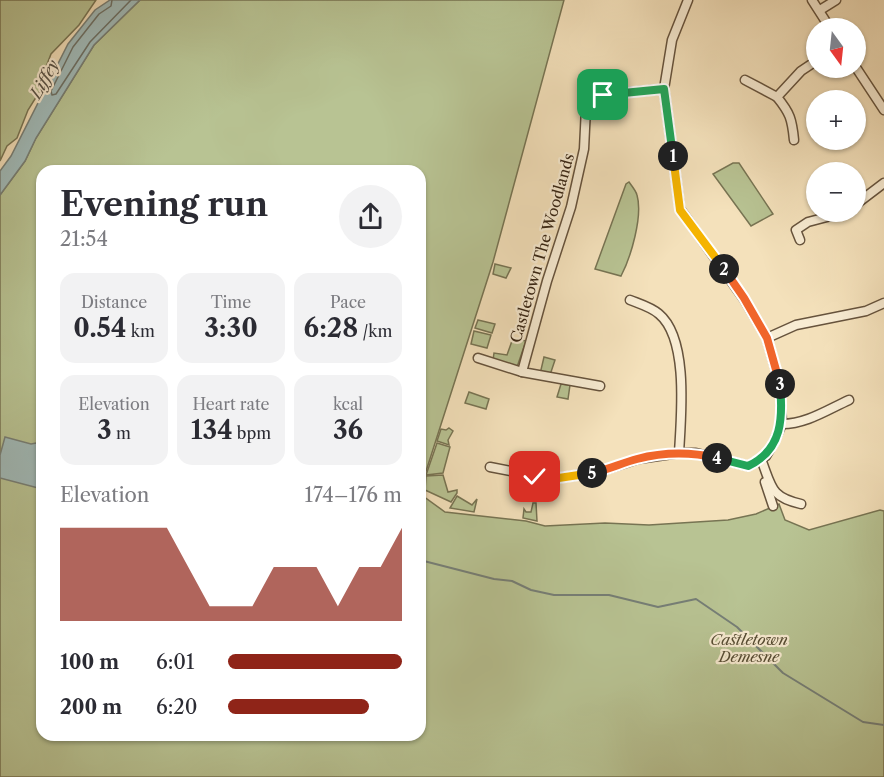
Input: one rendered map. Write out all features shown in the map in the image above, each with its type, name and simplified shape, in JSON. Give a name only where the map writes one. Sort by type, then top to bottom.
[{"type":"street","points":[[490,467],[552,479],[598,472],[638,459],[679,453],[696,453],[748,466],[759,460],[773,444],[782,424],[780,385],[767,338],[744,298],[680,210],[664,89],[672,40],[687,0]]},
{"type":"street","points":[[812,0],[824,18]]},
{"type":"street","points":[[820,10],[836,0]]},
{"type":"street","points":[[777,97],[806,67]]},
{"type":"street","points":[[865,78],[882,99],[884,110]]},
{"type":"street","points":[[745,80],[777,97],[793,121],[794,140]]},
{"type":"street","name":"Castletown The Woodlands","points":[[522,372],[547,280],[571,207],[584,149],[587,103],[599,95],[664,89]]},
{"type":"street","points":[[866,197],[884,183]]},
{"type":"street","points":[[800,240],[796,230],[808,222]]},
{"type":"street","points":[[630,300],[660,314],[669,326],[682,372],[679,453]]},
{"type":"street","points":[[767,338],[796,325],[866,311],[884,303]]},
{"type":"street","points":[[478,358],[522,372],[600,386]]},
{"type":"street","points":[[782,424],[806,421],[849,400]]},
{"type":"street","points":[[759,460],[773,489],[783,500],[801,504]]},
{"type":"street","points":[[759,460],[773,507]]},
{"type":"green space","points":[[0,0],[96,0],[79,25],[51,54],[46,67],[45,83],[28,110],[17,138],[7,146],[0,161]]},
{"type":"green space","name":"Castletown Demesne","points":[[140,0],[564,0],[493,262],[426,471],[426,165],[36,165],[36,741],[426,741],[426,498],[445,512],[526,521],[545,526],[605,523],[649,525],[728,520],[756,514],[779,504],[785,520],[809,530],[880,510],[884,511],[884,777],[0,777],[0,195],[25,161],[36,138],[94,45]]},
{"type":"green space","points":[[733,163],[739,163],[773,214],[751,226],[713,174]]},
{"type":"green space","points":[[629,182],[637,195],[638,214],[632,248],[621,276],[595,269],[626,184]]},
{"type":"green space","points":[[495,264],[511,268],[506,278],[493,274]]},
{"type":"green space","points":[[478,320],[495,324],[492,333],[475,328]]},
{"type":"green space","points":[[474,331],[491,335],[487,348],[471,344]]},
{"type":"green space","points":[[513,338],[526,341],[517,367],[493,360],[494,353],[507,355]]},
{"type":"green space","points":[[544,357],[555,360],[550,375],[540,374]]},
{"type":"green space","points":[[561,384],[570,385],[568,399],[557,397]]},
{"type":"green space","points":[[469,392],[489,399],[486,409],[465,403]]},
{"type":"green space","points":[[449,428],[453,431],[448,440],[449,445],[437,441],[441,429]]},
{"type":"green space","points":[[437,443],[450,447],[443,473],[426,475]]},
{"type":"green space","points":[[443,475],[448,492],[457,490],[451,502],[426,490],[426,476]]},
{"type":"green space","points":[[457,496],[472,505],[477,499],[474,512],[450,508]]},
{"type":"green space","points":[[533,503],[536,503],[537,521],[523,518],[524,509],[526,512],[531,512]]},
{"type":"water","points":[[110,0],[140,0],[94,45],[36,138],[25,161],[0,195],[0,171],[11,156],[68,44],[95,10]]},
{"type":"water","points":[[5,437],[31,444],[36,443],[36,487],[0,478],[0,455]]},
{"type":"waterway","points":[[426,562],[494,579],[512,581],[531,590],[554,595],[609,595],[658,607],[696,599],[737,627],[783,673],[863,722],[884,725]]},
{"type":"route","points":[[535,477],[552,479],[579,476],[638,459],[679,453],[696,453],[748,466],[765,456],[782,424],[780,385],[767,338],[744,298],[680,210],[664,89],[603,95]]},
{"type":"water label","name":"Liffey","points":[[44,79]]}]
